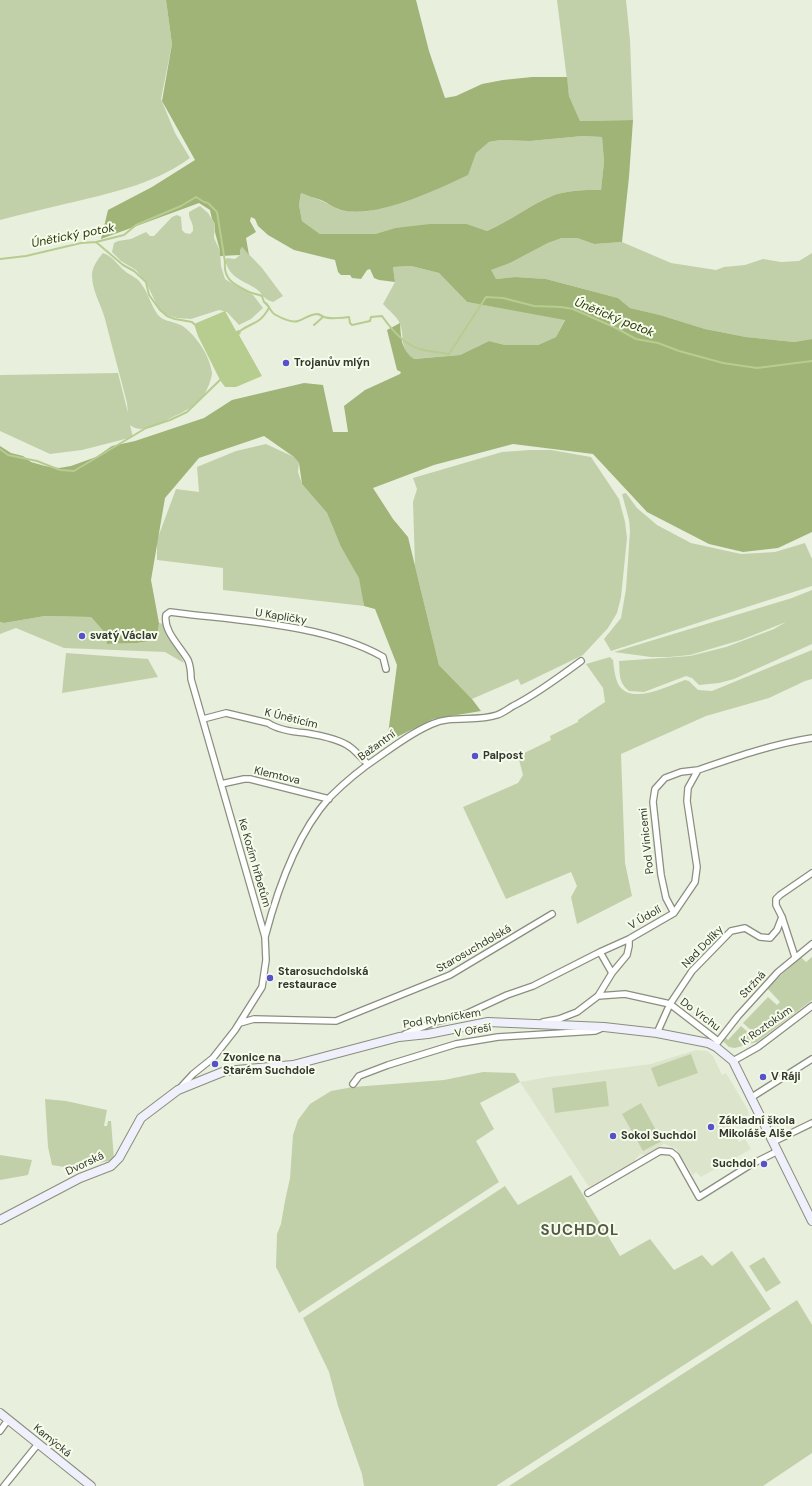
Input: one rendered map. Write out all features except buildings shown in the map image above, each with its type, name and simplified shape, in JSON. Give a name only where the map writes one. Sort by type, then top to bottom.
[{"type":"street","name":"U Kapličky","points":[[165,620],[166,615],[170,612],[287,627],[330,635],[350,641],[383,657],[386,669]]},
{"type":"street","name":"Ke Kozím hřbetům","points":[[165,620],[173,638],[188,661],[191,679],[265,937],[266,960],[262,987],[240,1023],[213,1058],[193,1074],[178,1090]]},
{"type":"street","name":"Bažantní","points":[[265,937],[280,887],[303,836],[329,799],[345,783],[368,764],[406,737],[442,721],[498,715],[528,698],[581,661]]},
{"type":"street","name":"K Úněticím","points":[[203,719],[226,713],[268,723],[272,726],[299,733],[307,733],[341,742],[350,747],[368,764]]},
{"type":"street","points":[[698,770],[751,752],[790,741],[812,738]]},
{"type":"street","name":"V Údolí","points":[[399,1037],[432,1023],[468,1013],[507,995],[532,986],[629,939],[674,913],[695,882],[697,875],[698,867],[687,801],[688,788],[698,770]]},
{"type":"street","name":"Pod Vinicemi","points":[[674,913],[666,898],[661,875],[653,802],[656,788],[665,778],[681,772],[698,770]]},
{"type":"street","name":"Klemtova","points":[[221,784],[250,779],[329,799]]},
{"type":"street","points":[[795,957],[782,917],[776,905],[776,899],[812,873]]},
{"type":"street","name":"Starosuchdolská","points":[[240,1023],[254,1020],[336,1021],[450,976],[552,914]]},
{"type":"street","name":"Nad Dolíky","points":[[658,1033],[670,1004],[692,971],[731,931],[745,928],[760,937],[770,938],[777,930],[782,917]]},
{"type":"street","points":[[535,1024],[559,1019],[577,1012],[598,996],[612,973],[627,955],[629,939]]},
{"type":"street","name":"Stržná","points":[[717,1044],[738,1016],[778,972],[812,944]]},
{"type":"street","points":[[600,952],[612,973]]},
{"type":"street","name":"Do Vrchu","points":[[598,996],[625,994],[670,1004],[717,1044]]},
{"type":"street","name":"K Roztokům","points":[[733,1061],[758,1047],[812,1006]]},
{"type":"street","name":"Pod Rybníčkem","points":[[178,1090],[225,1071],[293,1065],[399,1037],[428,1034],[488,1022],[604,1027],[658,1033],[717,1044]]},
{"type":"street","name":"V Ořeší","points":[[353,1084],[359,1076],[388,1065],[456,1044],[498,1037],[595,1031],[604,1027]]},
{"type":"street","points":[[717,1044],[733,1061],[812,1221]]},
{"type":"street","points":[[752,1097],[812,1059]]},
{"type":"street","name":"Dvorská","points":[[0,1220],[80,1178],[111,1166],[119,1158],[142,1118],[178,1090]]},
{"type":"street","points":[[773,1142],[812,1123]]},
{"type":"street","points":[[588,1193],[660,1151],[666,1151],[672,1152],[676,1156],[699,1197],[750,1164],[778,1151]]},
{"type":"street","name":"Kamýcká","points":[[0,1413],[91,1486]]},
{"type":"street","points":[[0,1431],[8,1420]]},
{"type":"street","points":[[4,1486],[38,1444]]},
{"type":"shaded area","points":[[0,0],[166,0],[172,44],[161,99],[175,133],[190,158],[164,174],[136,185],[107,194],[0,220]]},
{"type":"shaded area","points":[[166,0],[416,0],[429,51],[445,98],[456,96],[482,84],[503,80],[532,77],[567,77],[569,96],[580,121],[633,120],[622,242],[594,244],[577,238],[562,238],[548,243],[510,263],[491,270],[496,279],[515,277],[546,279],[618,298],[630,308],[660,315],[705,329],[746,337],[794,342],[812,339],[812,532],[778,548],[743,552],[709,544],[647,512],[593,454],[513,444],[434,465],[373,488],[393,519],[408,537],[439,665],[472,699],[481,711],[433,719],[387,742],[397,665],[375,609],[364,606],[359,578],[341,547],[327,513],[302,484],[299,463],[294,457],[264,436],[199,458],[165,498],[151,580],[159,623],[157,640],[137,643],[107,644],[105,633],[91,617],[45,616],[4,623],[0,622],[0,446],[11,453],[23,456],[31,462],[45,466],[59,468],[71,466],[96,457],[112,446],[135,441],[204,418],[232,400],[304,383],[323,385],[333,432],[348,432],[344,406],[365,390],[400,374],[401,372],[397,370],[387,330],[400,323],[402,343],[406,352],[414,359],[460,355],[489,341],[505,345],[538,345],[556,337],[565,320],[467,302],[439,273],[411,266],[393,267],[395,282],[374,278],[370,269],[367,270],[361,279],[352,278],[350,275],[341,275],[338,272],[335,260],[294,250],[268,235],[258,226],[255,219],[251,217],[250,221],[256,232],[246,238],[249,255],[242,247],[240,250],[240,255],[220,256],[215,232],[215,224],[210,210],[199,203],[101,239],[108,210],[152,187],[195,160],[162,101],[172,44]],"holes":[[[583,136],[602,137],[604,162],[601,190],[576,191],[557,194],[487,231],[467,224],[430,224],[395,228],[375,234],[320,234],[302,221],[299,205],[301,193],[321,200],[341,210],[355,212],[388,207],[406,202],[468,175],[476,153],[489,142],[500,140],[530,141]]]},
{"type":"shaded area","points":[[557,0],[626,0],[630,40],[633,120],[580,121],[569,96]]},
{"type":"shaded area","points":[[583,136],[602,137],[604,162],[601,190],[576,191],[557,194],[487,231],[467,224],[395,228],[375,234],[320,234],[302,221],[299,205],[301,193],[340,210],[357,212],[369,211],[396,204],[421,195],[489,142],[500,140],[530,141]]},
{"type":"shaded area","points":[[200,206],[208,213],[215,224],[214,238],[220,251],[221,266],[225,279],[253,295],[263,308],[251,319],[239,325],[227,312],[219,310],[191,319],[177,318],[167,315],[159,310],[147,284],[136,270],[121,261],[112,252],[114,243],[118,241],[131,239],[146,232],[150,236],[154,236],[172,217],[177,215],[181,217],[182,230],[185,233],[190,234],[193,231],[193,228],[189,217],[189,212]]},
{"type":"shaded area","points":[[562,238],[577,238],[594,244],[622,242],[671,263],[716,270],[724,267],[745,265],[763,259],[781,262],[799,261],[812,253],[812,339],[794,342],[746,337],[705,329],[660,315],[630,308],[618,298],[546,279],[515,277],[496,279],[490,270],[510,263],[548,243]]},
{"type":"shaded area","points":[[242,247],[262,268],[283,296],[273,302],[264,297],[254,287],[234,276],[230,272],[225,260],[227,258],[235,259],[240,255],[239,250]]},
{"type":"shaded area","points":[[103,253],[110,256],[126,272],[139,281],[159,316],[165,320],[184,327],[194,336],[209,360],[212,373],[211,379],[202,398],[193,406],[158,425],[138,429],[130,425],[133,437],[82,450],[50,454],[0,431],[0,375],[118,373],[128,413],[127,403],[105,319],[92,281],[93,269],[97,260]]},
{"type":"shaded area","points":[[411,266],[439,273],[467,302],[565,319],[556,337],[538,345],[505,345],[489,341],[460,355],[413,359],[404,347],[399,321],[383,304],[395,282],[393,267]]},
{"type":"shaded area","points":[[225,311],[236,331],[239,330],[241,333],[239,335],[262,376],[236,387],[225,387],[220,380],[198,336],[194,324]]},
{"type":"shaded area","points":[[266,444],[294,457],[299,463],[298,472],[302,484],[327,513],[341,547],[360,578],[364,606],[223,590],[223,568],[157,560],[157,540],[176,489],[199,492],[197,467],[236,451]]},
{"type":"shaded area","points":[[551,450],[591,457],[619,499],[625,522],[627,538],[621,597],[617,613],[608,628],[583,655],[521,685],[518,679],[472,699],[439,665],[415,566],[413,502],[417,489],[413,478],[502,452]]},
{"type":"shaded area","points":[[626,493],[637,508],[657,525],[691,543],[741,554],[775,552],[805,543],[812,559],[812,586],[611,651],[604,639],[621,618],[626,589],[630,531],[629,520],[622,494]]},
{"type":"shaded area","points":[[812,590],[812,644],[734,679],[719,683],[699,685],[692,678],[686,676],[644,692],[629,691],[625,688],[621,681],[619,661],[690,656],[726,647],[774,629],[786,622],[741,640],[690,655],[651,657],[614,652],[792,598]]},
{"type":"shaded area","points":[[45,616],[91,617],[105,633],[107,644],[137,643],[157,640],[159,623],[164,624],[184,663],[165,652],[64,648],[16,628],[0,634],[0,622],[4,623]]},
{"type":"shaded area","points":[[812,650],[812,679],[769,698],[706,716],[621,754],[625,863],[632,896],[577,924],[571,897],[577,886],[571,872],[506,899],[463,807],[518,783],[523,775],[518,756],[551,740],[550,736],[578,722],[578,720],[605,702],[603,688],[586,664],[610,657],[613,660],[618,684],[626,692],[634,694],[651,692],[685,680],[689,681],[698,690],[712,691]]},
{"type":"shaded area","points":[[66,653],[148,659],[158,677],[62,693]]},
{"type":"shaded area","points":[[801,957],[806,962],[812,957],[812,1000],[757,1042],[735,1048],[729,1047],[722,1038],[724,1036],[728,1040],[741,1026],[752,1034],[753,1032],[743,1023],[768,997],[777,1005],[780,1002],[767,988]]},
{"type":"shaded area","points":[[696,1050],[707,1051],[713,1056],[722,1075],[726,1073],[748,1110],[749,1115],[742,1118],[729,1117],[725,1119],[739,1142],[745,1139],[751,1149],[701,1177],[696,1172],[693,1175],[677,1149],[664,1144],[645,1155],[641,1154],[635,1161],[589,1187],[520,1082],[651,1064]]},
{"type":"shaded area","points":[[691,1054],[698,1073],[658,1087],[651,1068]]},
{"type":"shaded area","points":[[483,1072],[515,1073],[520,1082],[480,1103],[494,1129],[476,1141],[499,1182],[299,1313],[276,1267],[277,1234],[281,1224],[290,1178],[293,1135],[298,1120],[310,1104],[331,1091],[353,1087],[444,1080]]},
{"type":"shaded area","points":[[606,1081],[609,1106],[555,1113],[552,1088]]},
{"type":"shaded area","points":[[45,1099],[66,1101],[107,1110],[104,1126],[107,1126],[108,1121],[111,1121],[114,1159],[111,1161],[64,1167],[52,1165],[48,1147]]},
{"type":"shaded area","points":[[641,1103],[662,1141],[643,1151],[622,1114]]},
{"type":"shaded area","points":[[0,1155],[32,1160],[28,1175],[0,1180]]},
{"type":"shaded area","points":[[571,1175],[620,1256],[650,1239],[674,1270],[702,1255],[712,1266],[732,1251],[771,1309],[496,1486],[364,1486],[362,1474],[338,1406],[329,1372],[303,1318],[505,1186],[518,1205]]},
{"type":"shaded area","points":[[764,1257],[781,1283],[766,1292],[749,1266]]},
{"type":"shaded area","points":[[797,1300],[812,1325],[812,1453],[763,1486],[509,1486]]},
{"type":"waterway","name":"Únětický potok","points":[[0,259],[26,256],[124,235],[136,225],[181,206],[196,197],[208,203],[217,212],[225,268],[228,278],[239,287],[262,296],[264,302],[274,314],[290,321],[298,321],[318,314],[329,318],[349,317],[352,325],[370,321],[371,317],[382,316],[394,331],[414,347],[449,354],[486,297],[503,298],[534,306],[573,309],[616,328],[636,339],[658,343],[679,351],[723,363],[757,368],[812,361]]},
{"type":"waterway","points":[[96,242],[146,282],[149,295],[160,310],[167,316],[192,322],[194,324]]},
{"type":"waterway","points":[[240,331],[259,320],[269,308]]},
{"type":"waterway","points":[[314,325],[323,317]]},
{"type":"waterway","points":[[0,449],[8,455],[37,461],[60,470],[74,471],[146,428],[170,420],[187,412],[220,380]]},
{"type":"place","name":"Trojanův mlýn","points":[[286,363]]},
{"type":"place","name":"svatý Václav","points":[[82,636]]},
{"type":"place","name":"Palpost","points":[[475,756]]},
{"type":"place","name":"Starosuchdolská restaurace","points":[[270,978]]},
{"type":"place","name":"Zvonice na Starém Suchdole","points":[[215,1064]]},
{"type":"place","name":"V Ráji","points":[[763,1077]]},
{"type":"place","name":"Základní škola Mikoláše Alše","points":[[711,1127]]},
{"type":"place","name":"Sokol Suchdol","points":[[613,1136]]},
{"type":"place","name":"Suchdol","points":[[764,1164]]},
{"type":"district","name":"SUCHDOL","points":[[580,1231]]}]
